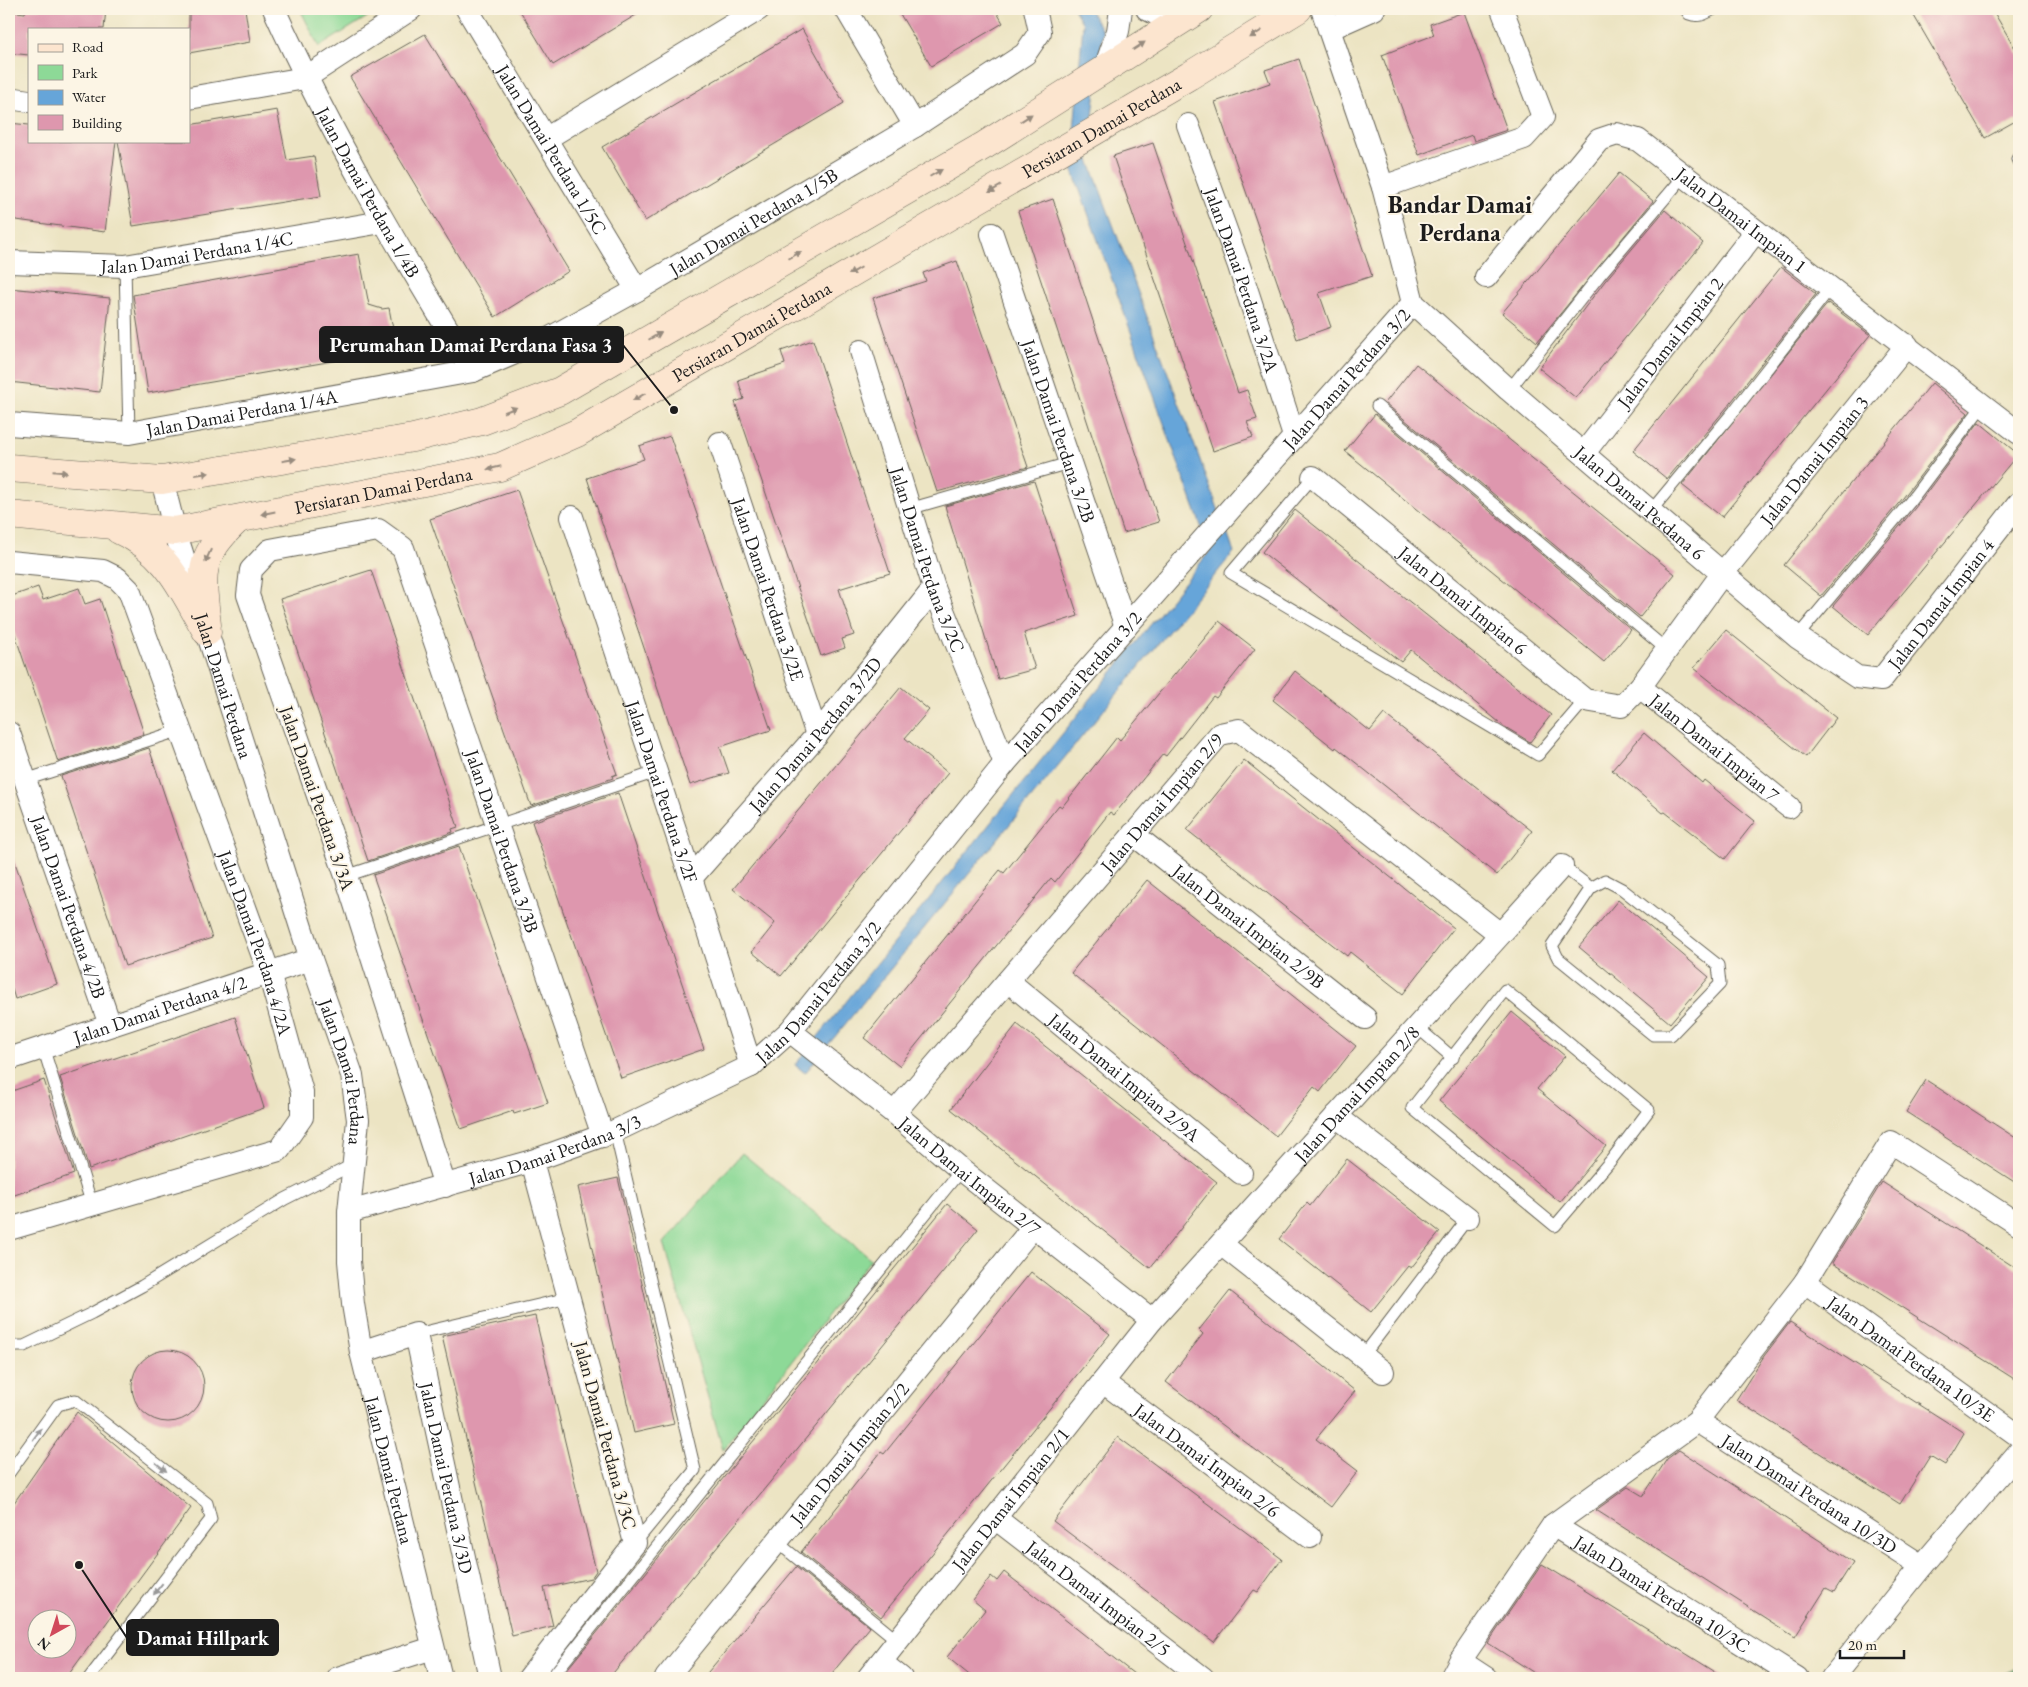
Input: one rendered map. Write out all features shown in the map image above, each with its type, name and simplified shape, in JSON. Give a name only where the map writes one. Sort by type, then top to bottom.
[{"type":"main road","points":[[9,468],[162,480],[413,438],[482,421],[560,391],[984,145],[1174,23],[1199,9]]},
{"type":"main road","name":"Persiaran Damai Perdana","points":[[9,515],[175,531],[500,467],[577,433],[1188,76],[1298,9]]},
{"type":"main road","points":[[208,632],[203,569],[218,537],[238,519]]},
{"type":"main road","points":[[106,524],[149,546],[164,560],[208,632]]},
{"type":"street","name":"Jalan Damai Perdana 1/4B","points":[[274,9],[305,78],[382,222],[472,372]]},
{"type":"street","points":[[190,98],[305,78],[411,9]]},
{"type":"street","name":"Jalan Damai Perdana 1/5C","points":[[467,9],[547,138],[637,290]]},
{"type":"street","points":[[547,138],[759,9]]},
{"type":"street","points":[[846,9],[915,126]]},
{"type":"street","name":"Jalan Damai Perdana 1/5B","points":[[472,372],[550,338],[637,290],[915,126],[1025,54],[1040,32],[1036,9]]},
{"type":"street","points":[[1105,68],[1118,31],[1121,9]]},
{"type":"street","points":[[1147,9],[1174,23]]},
{"type":"street","points":[[1374,9],[1326,19],[1383,187],[1413,303]]},
{"type":"street","points":[[1383,187],[1524,138],[1543,118],[1502,9]]},
{"type":"street","points":[[9,98],[28,101]]},
{"type":"street","name":"Jalan Damai Perdana 3/2A","points":[[1188,125],[1239,266],[1294,436]]},
{"type":"street","name":"Jalan Damai Impian 1","points":[[1486,277],[1599,140],[1617,134],[1638,140],[2019,433]]},
{"type":"street","name":"Jalan Damai Perdana 1/4C","points":[[9,262],[125,266],[382,222]]},
{"type":"street","name":"Jalan Damai Impian 2","points":[[1584,453],[1756,231]]},
{"type":"street","name":"Jalan Damai Perdana 3/2B","points":[[992,234],[1126,627]]},
{"type":"street","name":"Jalan Damai Perdana 3/2","points":[[751,1066],[798,1038],[1005,763],[1413,303]]},
{"type":"street","name":"Jalan Damai Perdana 6","points":[[1413,303],[1509,390],[1797,637],[1857,677],[1882,680]]},
{"type":"street","name":"Jalan Damai Impian 3","points":[[1621,706],[1640,687],[1722,574],[1907,346]]},
{"type":"street","name":"Jalan Damai Perdana 3/2C","points":[[860,351],[934,588],[1005,763]]},
{"type":"street","name":"Jalan Damai Perdana 1/4A","points":[[9,424],[129,433],[472,372]]},
{"type":"street","name":"Jalan Damai Perdana 3/2E","points":[[720,443],[817,735]]},
{"type":"street","name":"Jalan Damai Impian 6","points":[[1313,477],[1585,700],[1621,706]]},
{"type":"street","name":"Jalan Damai Perdana","points":[[162,480],[175,531],[311,959],[352,1075],[358,1120],[348,1261],[353,1304],[361,1352],[432,1648],[441,1678]]},
{"type":"street","name":"Jalan Damai Impian 4","points":[[1882,680],[2019,503]]},
{"type":"street","name":"Jalan Damai Perdana 3/2F","points":[[572,517],[692,878],[751,1066]]},
{"type":"street","name":"Jalan Damai Perdana 3/3A","points":[[403,548],[378,530],[270,550],[251,570],[248,595],[346,876],[445,1186]]},
{"type":"street","name":"Jalan Damai Perdana 3/3B","points":[[403,548],[497,826],[609,1134]]},
{"type":"street","name":"Jalan Damai Perdana 4/2A","points":[[9,562],[102,571],[117,578],[129,590],[269,972],[302,1092],[302,1117],[279,1150],[9,1229]]},
{"type":"street","name":"Jalan Damai Perdana 3/2D","points":[[692,878],[817,735],[934,588]]},
{"type":"street","name":"Jalan Damai Impian 7","points":[[1640,687],[1789,806]]},
{"type":"street","name":"Jalan Damai Impian 2/9","points":[[894,1113],[1220,734],[1239,730],[1500,934]]},
{"type":"street","name":"Jalan Damai Perdana 4/2B","points":[[9,732],[17,768],[110,1025]]},
{"type":"street","name":"Jalan Damai Impian 2/9B","points":[[1133,834],[1365,1018]]},
{"type":"street","name":"Jalan Damai Impian 2/8","points":[[1152,1320],[1562,866]]},
{"type":"street","name":"Jalan Damai Perdana 4/2","points":[[9,1059],[311,959]]},
{"type":"street","name":"Jalan Damai Impian 2/9A","points":[[1008,981],[1242,1172]]},
{"type":"street","name":"Jalan Damai Impian 2/7","points":[[798,1038],[825,1061],[894,1113],[961,1170],[1152,1320]]},
{"type":"street","name":"Jalan Damai Perdana 3/3","points":[[350,1212],[532,1161],[609,1134],[751,1066]]},
{"type":"street","points":[[1336,1116],[1468,1218]]},
{"type":"street","points":[[1486,1678],[1455,1669],[1553,1525],[1697,1421],[1805,1282],[1891,1142],[2019,1224]]},
{"type":"street","name":"Jalan Damai Perdana 3/3C","points":[[529,1678],[635,1543],[532,1161]]},
{"type":"street","name":"Jalan Damai Impian 2/2","points":[[666,1678],[1033,1227]]},
{"type":"street","points":[[1221,1244],[1383,1372]]},
{"type":"street","name":"Jalan Damai Perdana 10/3E","points":[[1805,1282],[2019,1436]]},
{"type":"street","name":"Jalan Damai Impian 2/1","points":[[875,1670],[1152,1320]]},
{"type":"street","points":[[361,1352],[416,1334]]},
{"type":"street","name":"Jalan Damai Perdana 3/3D","points":[[416,1334],[490,1678]]},
{"type":"street","name":"Jalan Damai Impian 2/6","points":[[1103,1382],[1310,1537]]},
{"type":"street","name":"Jalan Damai Perdana 10/3D","points":[[1697,1421],[1922,1566]]},
{"type":"street","points":[[1839,1676],[1922,1566],[2019,1452]]},
{"type":"street","name":"Jalan Damai Impian 2/5","points":[[995,1518],[1203,1678]]},
{"type":"street","name":"Jalan Damai Perdana 10/3C","points":[[1553,1525],[1796,1678]]},
{"type":"street","points":[[347,1677],[432,1648]]},
{"type":"street","points":[[875,1670],[901,1678]]},
{"type":"lane","points":[[1685,9],[1689,14],[1695,16],[1701,16],[1714,9]]},
{"type":"lane","points":[[2019,156],[2017,159],[2019,163]]},
{"type":"lane","points":[[1509,390],[1599,276],[1684,176]]},
{"type":"lane","points":[[125,266],[129,433]]},
{"type":"lane","points":[[1650,512],[1734,412],[1831,287]]},
{"type":"lane","points":[[1797,637],[1909,503],[1983,405]]},
{"type":"lane","points":[[1377,406],[1668,650]]},
{"type":"lane","points":[[910,509],[1069,463]]},
{"type":"lane","points":[[1313,477],[1231,572],[1538,755],[1585,700]]},
{"type":"lane","points":[[17,768],[181,730]]},
{"type":"lane","points":[[346,876],[656,772]]},
{"type":"lane","points":[[1562,866],[1591,888]]},
{"type":"lane","points":[[1605,880],[1622,889],[1718,965],[1720,984],[1671,1035],[1653,1034],[1558,958],[1552,946],[1591,888],[1605,880]]},
{"type":"lane","points":[[1505,990],[1649,1110],[1612,1159],[1555,1226],[1412,1108],[1453,1058],[1505,990]]},
{"type":"lane","points":[[1417,1027],[1453,1058]]},
{"type":"lane","points":[[43,1047],[92,1205]]},
{"type":"lane","points":[[609,1134],[695,1470],[635,1543]]},
{"type":"lane","points":[[9,1346],[24,1346],[92,1313],[142,1286],[285,1199],[354,1164]]},
{"type":"lane","points":[[551,1678],[961,1170]]},
{"type":"lane","points":[[1363,1356],[1468,1218]]},
{"type":"lane","points":[[416,1334],[568,1298]]},
{"type":"lane","points":[[9,1474],[58,1405],[75,1400],[207,1503],[211,1520],[91,1677]]},
{"type":"lane","points":[[777,1542],[898,1641]]},
{"type":"green space","points":[[300,9],[380,9],[319,47]]},
{"type":"green space","points":[[742,1153],[871,1259],[723,1450],[664,1243]]},
{"type":"green space","points":[[2019,1664],[2019,1678],[1997,1678]]},
{"type":"water","points":[[1074,9],[1089,9],[1103,32],[1088,157],[1234,552],[805,1073],[795,1065],[1210,551],[1071,166],[1083,24]]},
{"type":"building","points":[[26,9],[106,9],[104,28],[28,28],[28,55],[9,53],[9,11],[25,13]]},
{"type":"building","points":[[222,9],[245,9],[250,42],[190,53],[189,14]]},
{"type":"building","points":[[519,9],[646,9],[553,65]]},
{"type":"building","points":[[897,9],[995,9],[1003,23],[931,66]]},
{"type":"building","points":[[1910,9],[1992,9],[2019,55],[2019,119],[1985,138]]},
{"type":"building","points":[[1464,12],[1507,130],[1474,141],[1472,135],[1419,155],[1382,55],[1434,35],[1430,24]]},
{"type":"building","points":[[802,29],[844,103],[645,221],[602,147]]},
{"type":"building","points":[[425,34],[569,271],[495,317],[350,77]]},
{"type":"building","points":[[1299,59],[1372,276],[1319,293],[1331,327],[1297,339],[1215,102],[1270,83],[1265,70]]},
{"type":"building","points":[[277,110],[287,160],[314,156],[321,196],[133,226],[118,142],[190,142],[190,125]]},
{"type":"building","points":[[9,123],[28,125],[28,142],[116,142],[105,232],[9,219]]},
{"type":"building","points":[[1153,143],[1238,393],[1247,390],[1257,419],[1247,422],[1253,437],[1213,451],[1113,156]]},
{"type":"building","points":[[1619,173],[1653,201],[1537,342],[1502,313]]},
{"type":"building","points":[[1053,199],[1159,522],[1124,533],[1018,211]]},
{"type":"building","points":[[1665,210],[1703,243],[1576,398],[1539,368],[1605,281]]},
{"type":"building","points":[[359,254],[369,305],[382,309],[389,308],[397,350],[148,393],[133,295]]},
{"type":"building","points":[[957,261],[1028,467],[937,492],[873,298],[926,281],[923,273]]},
{"type":"building","points":[[1781,267],[1816,294],[1728,406],[1667,479],[1633,451]]},
{"type":"building","points":[[9,288],[110,298],[100,392],[9,382]]},
{"type":"building","points":[[1828,303],[1870,335],[1722,517],[1682,485]]},
{"type":"building","points":[[813,340],[890,573],[839,589],[854,635],[842,639],[845,648],[821,656],[735,402],[744,399],[738,380],[785,364],[781,351]]},
{"type":"building","points":[[1416,364],[1675,574],[1640,617],[1385,403]]},
{"type":"building","points":[[1932,383],[1968,413],[1903,498],[1821,596],[1784,565]]},
{"type":"building","points":[[1375,414],[1631,630],[1604,662],[1345,451]]},
{"type":"building","points":[[1979,422],[2018,454],[1868,635],[1833,606],[1915,508]]},
{"type":"building","points":[[670,436],[771,730],[720,747],[729,773],[690,785],[587,478],[644,459],[639,446]]},
{"type":"building","points":[[1034,481],[1078,616],[1024,633],[1035,669],[998,679],[945,506]]},
{"type":"building","points":[[517,490],[617,774],[612,776],[613,778],[531,806],[430,519]]},
{"type":"building","points":[[1295,510],[1551,715],[1530,742],[1505,727],[1411,650],[1401,662],[1262,552]]},
{"type":"building","points":[[371,570],[458,827],[452,829],[453,832],[368,861],[280,599]]},
{"type":"building","points":[[38,587],[43,600],[79,588],[85,604],[100,599],[144,734],[58,762],[9,617],[9,597]]},
{"type":"building","points":[[1219,621],[1255,649],[1216,698],[1213,696],[1166,756],[1163,754],[1114,815],[1110,812],[1055,882],[1051,878],[899,1066],[864,1038],[1000,870],[1004,873],[1059,805],[1062,807],[1117,737],[1120,740]]},
{"type":"building","points":[[1726,630],[1836,718],[1806,757],[1694,668]]},
{"type":"building","points":[[1295,671],[1370,731],[1384,714],[1532,831],[1497,875],[1336,747],[1335,749],[1273,700]]},
{"type":"building","points":[[901,687],[929,710],[905,738],[948,773],[781,976],[752,952],[775,923],[733,889]]},
{"type":"building","points":[[1644,733],[1702,783],[1704,780],[1755,821],[1725,859],[1665,812],[1663,813],[1612,770]]},
{"type":"building","points":[[149,748],[212,938],[125,966],[61,776]]},
{"type":"building","points":[[1244,760],[1454,928],[1403,994],[1350,952],[1347,956],[1187,830]]},
{"type":"building","points":[[618,793],[704,1049],[621,1078],[532,822]]},
{"type":"building","points":[[459,846],[548,1103],[514,1114],[513,1111],[461,1129],[373,875]]},
{"type":"building","points":[[11,851],[57,984],[15,999],[9,979],[9,852]]},
{"type":"building","points":[[1147,880],[1356,1046],[1320,1092],[1314,1087],[1276,1136],[1071,973]]},
{"type":"building","points":[[1618,900],[1709,977],[1670,1023],[1579,947]]},
{"type":"building","points":[[1512,1012],[1565,1056],[1537,1089],[1606,1146],[1560,1202],[1439,1101]]},
{"type":"building","points":[[235,1017],[264,1108],[89,1169],[60,1077]]},
{"type":"building","points":[[1017,1024],[1217,1182],[1150,1268],[951,1109]]},
{"type":"building","points":[[44,1080],[74,1174],[9,1197],[9,1092]]},
{"type":"building","points":[[1926,1080],[2019,1140],[2019,1185],[1906,1112]]},
{"type":"building","points":[[1347,1159],[1440,1232],[1411,1268],[1408,1266],[1371,1312],[1279,1239],[1307,1203],[1310,1206]]},
{"type":"building","points":[[618,1178],[674,1424],[634,1433],[578,1187]]},
{"type":"building","points":[[1882,1182],[2019,1270],[2019,1382],[1832,1263]]},
{"type":"building","points":[[947,1204],[978,1229],[609,1678],[560,1678]]},
{"type":"building","points":[[1031,1272],[1110,1334],[881,1617],[801,1552],[881,1452],[884,1454]]},
{"type":"building","points":[[1230,1291],[1355,1391],[1316,1439],[1358,1471],[1331,1507],[1166,1382],[1203,1334],[1199,1330]]},
{"type":"building","points":[[535,1316],[596,1571],[591,1578],[544,1588],[553,1626],[512,1636],[442,1336]]},
{"type":"building","points":[[1790,1322],[1964,1433],[1945,1465],[1930,1456],[1900,1504],[1736,1400],[1764,1356]]},
{"type":"building","points":[[168,1350],[188,1356],[198,1366],[204,1386],[198,1406],[188,1416],[168,1422],[148,1416],[138,1406],[132,1386],[138,1366],[148,1356]]},
{"type":"building","points":[[77,1412],[191,1508],[66,1678],[9,1678],[9,1510]]},
{"type":"building","points":[[1118,1437],[1282,1559],[1258,1592],[1254,1590],[1214,1642],[1053,1521]]},
{"type":"building","points":[[1679,1450],[1853,1562],[1834,1592],[1826,1588],[1795,1637],[1596,1510],[1628,1487],[1643,1496],[1667,1459]]},
{"type":"building","points":[[1542,1564],[1725,1678],[1542,1678],[1488,1643]]},
{"type":"building","points":[[796,1567],[870,1627],[828,1678],[703,1678]]},
{"type":"building","points":[[1004,1572],[1139,1678],[973,1678],[947,1657],[985,1610],[973,1600],[991,1576],[997,1581]]},
{"type":"place","name":"Perumahan Damai Perdana Fasa 3","points":[[674,410]]},
{"type":"place","name":"Damai Hillpark","points":[[79,1565]]},
{"type":"district","name":"Bandar Damai Perdana","points":[[1460,219]]}]
